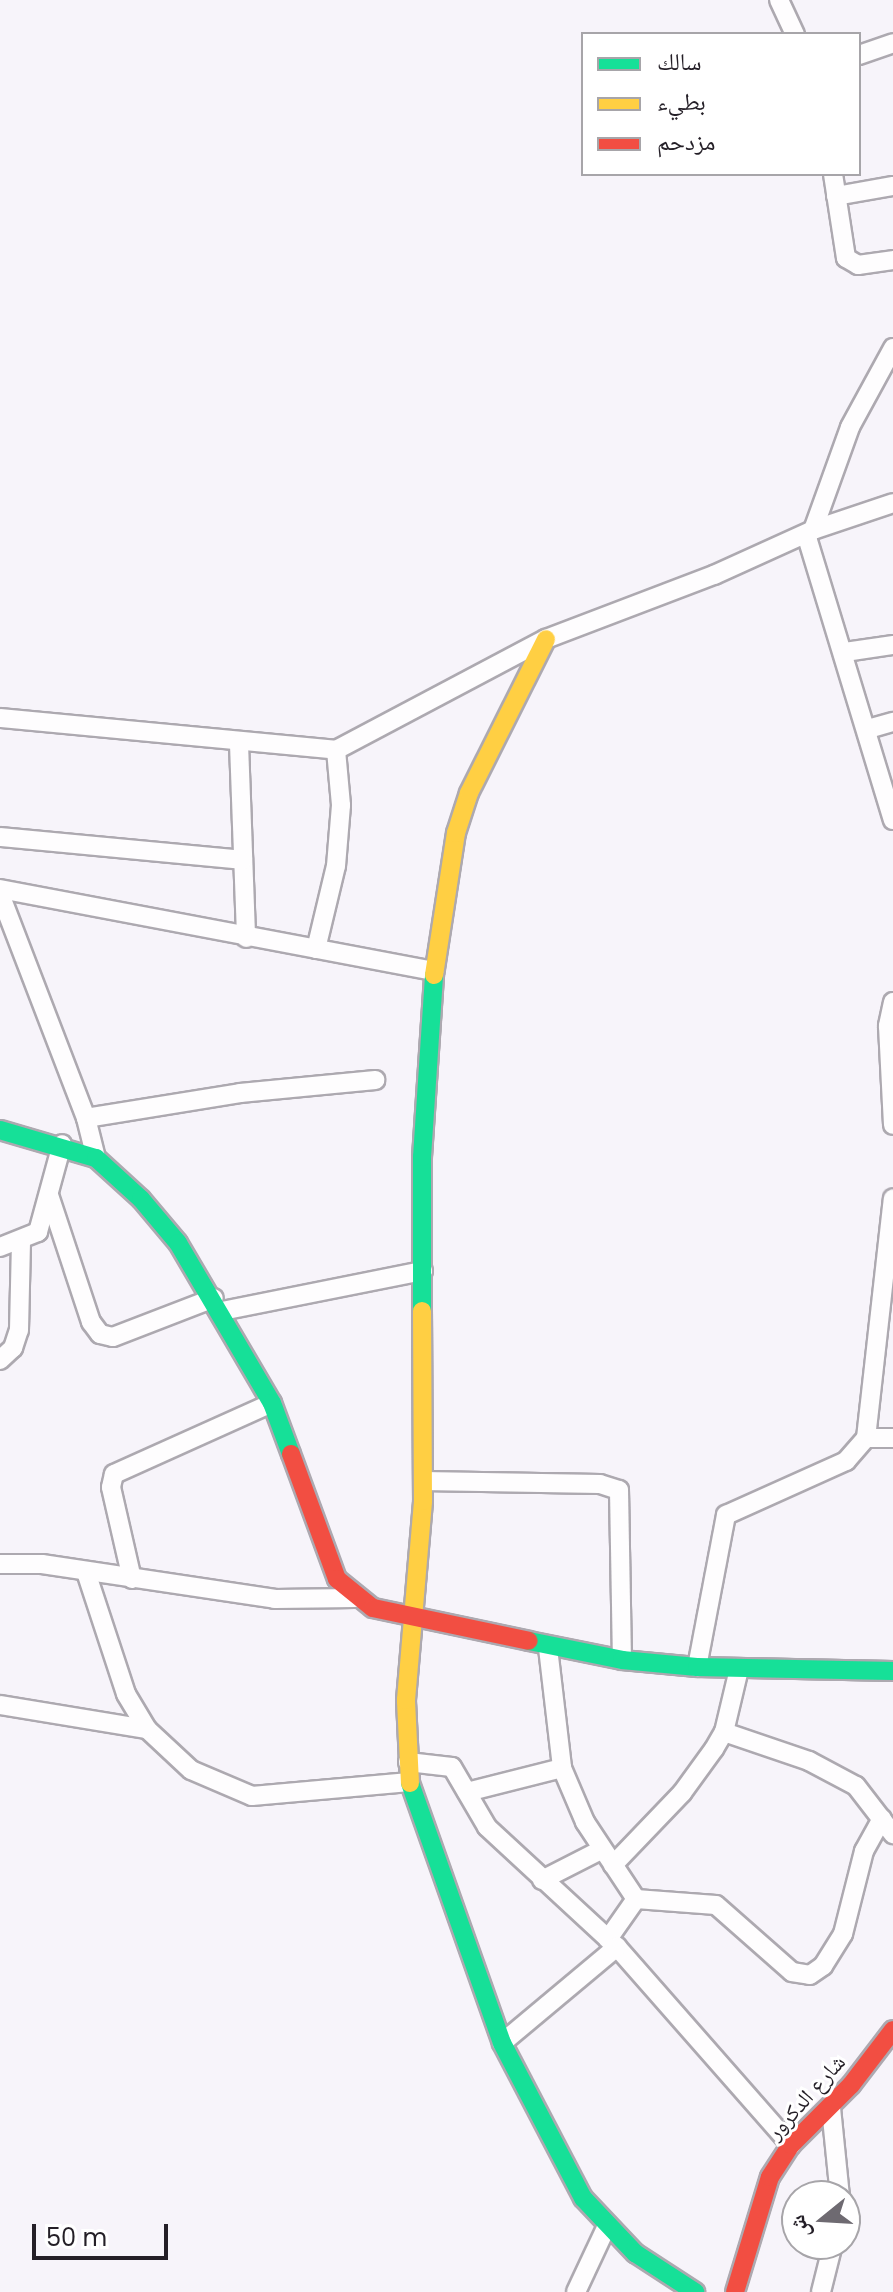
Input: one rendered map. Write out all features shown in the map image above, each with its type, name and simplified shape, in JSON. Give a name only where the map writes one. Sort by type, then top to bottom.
[{"type":"street","points":[[779,0],[794,32]]},
{"type":"street","points":[[861,54],[893,43]]},
{"type":"street","points":[[833,176],[849,261],[893,260]]},
{"type":"street","points":[[836,196],[893,186]]},
{"type":"street","points":[[892,814],[810,532],[850,427],[893,348]]},
{"type":"street","points":[[0,718],[239,744],[336,750],[546,639],[714,575],[810,532],[893,503]]},
{"type":"street","points":[[546,639],[469,793],[456,833],[434,971],[425,1096],[423,1481],[406,1700],[409,1782],[502,2043],[583,2198],[606,2228],[695,2292]]},
{"type":"street","points":[[845,652],[893,645]]},
{"type":"street","points":[[868,729],[893,722]]},
{"type":"street","points":[[239,744],[246,938]]},
{"type":"street","points":[[316,949],[336,866],[341,805],[336,750]]},
{"type":"street","points":[[0,837],[243,860]]},
{"type":"street","points":[[0,891],[434,971]]},
{"type":"street","points":[[0,891],[86,1118],[96,1158]]},
{"type":"street","points":[[893,1002],[888,1026],[893,1125]]},
{"type":"street","points":[[86,1118],[240,1093],[375,1080]]},
{"type":"street","points":[[0,1130],[62,1144],[96,1158],[141,1199],[218,1304],[272,1403],[324,1555],[355,1598]]},
{"type":"street","points":[[0,1247],[21,1243],[38,1232],[62,1144]]},
{"type":"street","points":[[49,1195],[91,1322],[100,1334],[113,1337],[218,1304],[423,1271]]},
{"type":"street","points":[[697,1667],[726,1515],[846,1461],[866,1438],[889,1299],[893,1199]]},
{"type":"street","points":[[0,1360],[13,1348],[19,1330],[21,1243]]},
{"type":"street","points":[[132,1579],[111,1487],[114,1474],[272,1403]]},
{"type":"street","points":[[866,1438],[893,1438]]},
{"type":"street","points":[[423,1481],[600,1484],[619,1490],[622,1660]]},
{"type":"street","points":[[0,1564],[86,1572],[290,1601],[355,1598],[412,1620],[622,1660],[739,1669],[893,1671]]},
{"type":"street","points":[[86,1572],[113,1663],[147,1729],[191,1770],[240,1794],[409,1782]]},
{"type":"street","points":[[548,1648],[562,1768],[607,1857],[636,1899]]},
{"type":"street","points":[[542,1880],[607,1857],[682,1793],[724,1732],[739,1669]]},
{"type":"street","points":[[0,1705],[147,1729]]},
{"type":"street","points":[[636,1899],[716,1905],[792,1972],[810,1975],[823,1966],[843,1934],[864,1851],[888,1826],[856,1786],[828,1770],[724,1732]]},
{"type":"street","points":[[408,1762],[450,1765],[487,1827],[612,1943],[791,2145]]},
{"type":"street","points":[[467,1792],[562,1768]]},
{"type":"street","points":[[502,2043],[612,1943],[636,1899]]},
{"type":"street","name":"شارع الدكرور","points":[[735,2292],[755,2212],[791,2145],[831,2108],[893,2030]]},
{"type":"street","points":[[871,2061],[893,2054]]},
{"type":"street","points":[[831,2108],[838,2180]]},
{"type":"street","points":[[576,2292],[606,2228]]},
{"type":"street","points":[[821,2292],[829,2260]]},
{"type":"traffic: fast","points":[[422,1311],[422,1157],[434,975]]},
{"type":"traffic: fast","points":[[0,1130],[96,1158],[141,1199],[178,1243],[272,1403],[291,1454]]},
{"type":"traffic: fast","points":[[529,1641],[622,1660],[697,1667],[893,1671]]},
{"type":"traffic: fast","points":[[410,1783],[502,2043],[583,2198],[635,2253],[695,2292]]},
{"type":"traffic: slow","points":[[434,975],[456,833],[469,793],[546,639]]},
{"type":"traffic: slow","points":[[410,1783],[406,1700],[423,1501],[422,1311]]},
{"type":"traffic: jam","points":[[291,1454],[337,1579],[373,1608],[529,1641]]},
{"type":"traffic: jam","points":[[735,2292],[770,2177],[791,2145],[851,2085],[893,2030]]}]
